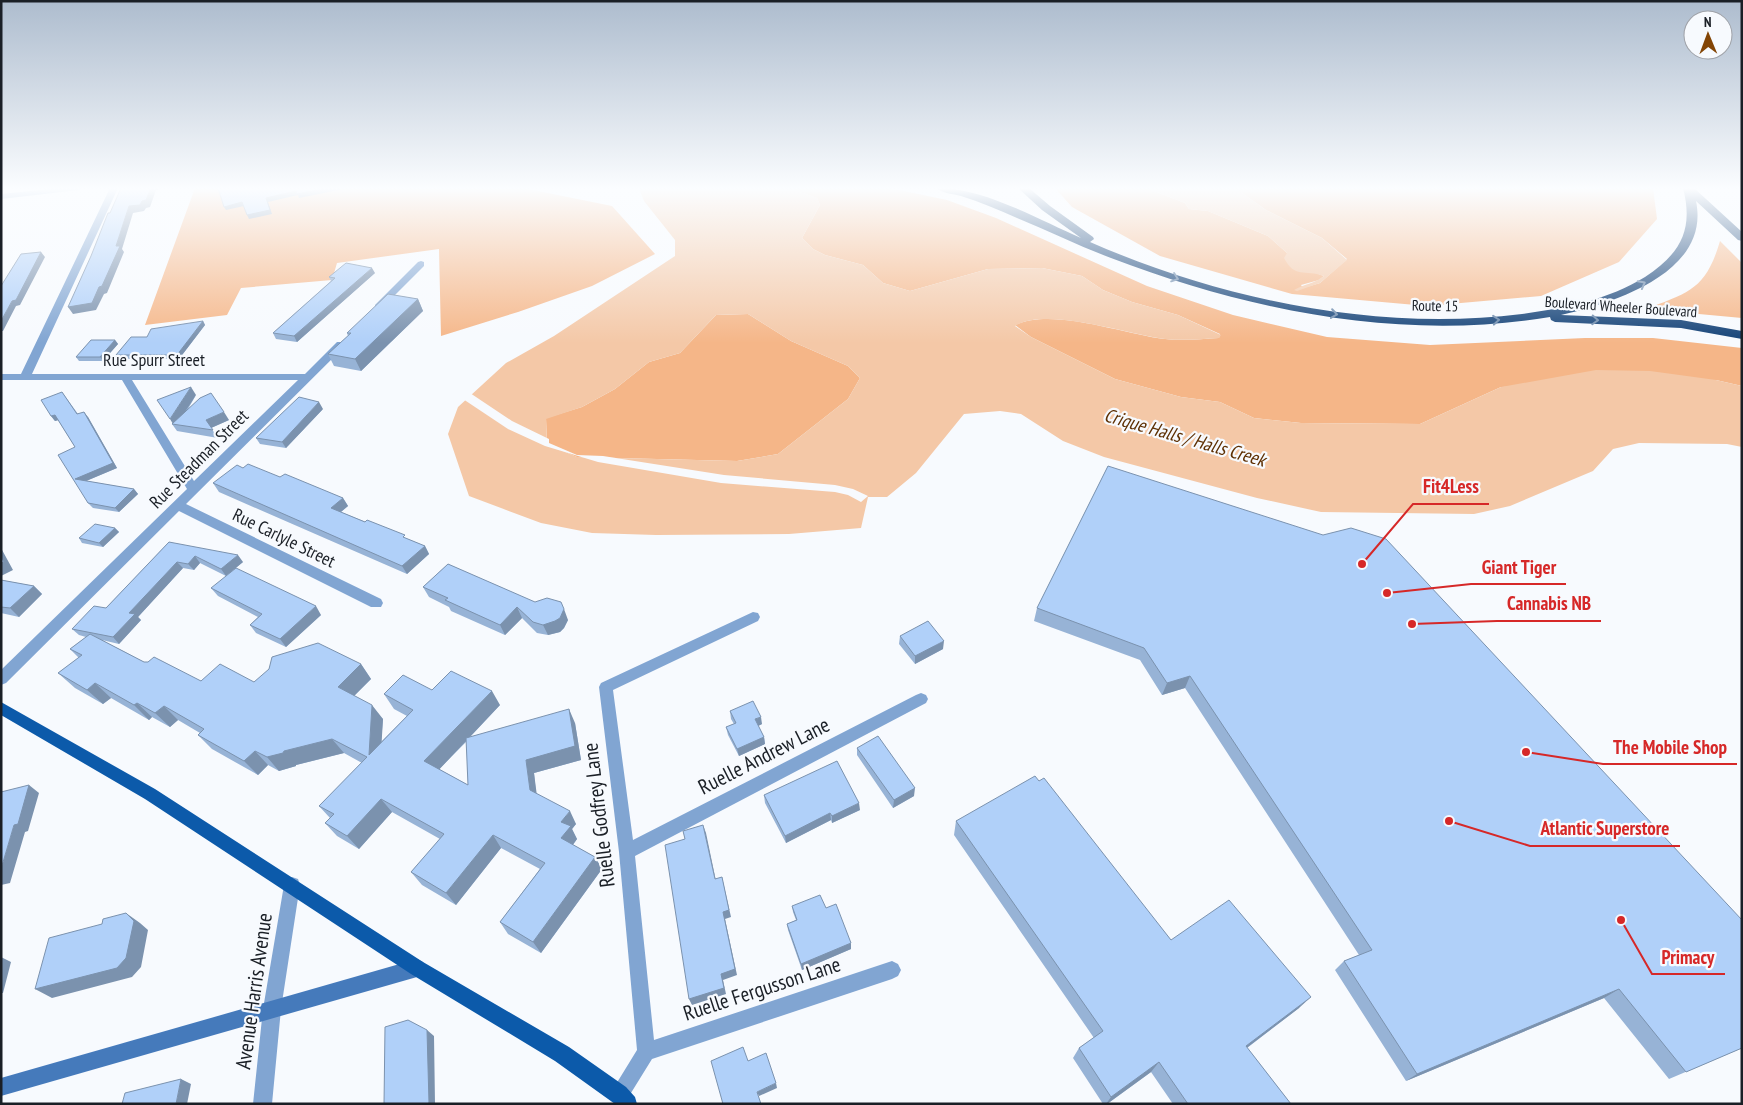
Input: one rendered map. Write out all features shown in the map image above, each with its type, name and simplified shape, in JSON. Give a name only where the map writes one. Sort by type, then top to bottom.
[{"type":"highway","points":[[1075,240],[1113,256]]},
{"type":"highway","points":[[1090,240],[1113,256]]},
{"type":"highway","name":"Route 15","points":[[1113,256],[1193,284],[1242,297],[1335,314],[1386,320],[1484,321],[1529,317],[1579,308],[1622,294],[1654,277],[1677,257],[1687,240]]},
{"type":"highway","name":"Boulevard Wheeler Boulevard","points":[[1529,317],[1681,324],[1742,335]]},
{"type":"main road","points":[[1,708],[150,794],[417,968],[562,1054],[623,1099]]},
{"type":"main road","points":[[1,1087],[417,968]]},
{"type":"street","points":[[25,377],[90,240]]},
{"type":"street","points":[[367,317],[421,264]]},
{"type":"street","name":"Rue Steadman Street","points":[[1,680],[347,337]]},
{"type":"street","name":"Rue Spurr Street","points":[[1,377],[306,378]]},
{"type":"street","points":[[124,377],[193,489]]},
{"type":"street","name":"Rue Carlyle Street","points":[[177,505],[376,604]]},
{"type":"street","name":"Ruelle Godfrey Lane","points":[[646,1052],[627,852],[606,686],[753,617]]},
{"type":"street","name":"Ruelle Andrew Lane","points":[[627,852],[921,699]]},
{"type":"street","name":"Avenue Harris Avenue","points":[[262,1104],[272,1009],[292,886]]},
{"type":"street","name":"Ruelle Fergusson Lane","points":[[646,1052],[892,970]]},
{"type":"street","points":[[623,1099],[646,1052]]},
{"type":"shaded area","points":[[176,240],[642,240],[655,254],[592,286],[441,336],[439,249],[337,263],[332,280],[241,288],[227,315],[145,325]]},
{"type":"shaded area","points":[[804,240],[1044,240],[1147,286],[1233,315],[1327,337],[1430,345],[1585,338],[1653,338],[1742,348],[1742,386],[1716,380],[1501,387],[1420,424],[1301,423],[1254,418],[1220,402],[1181,397],[1115,379],[1031,337],[1015,325],[1031,320],[1068,320],[1172,340],[1219,338],[1220,334],[1178,315],[1132,302],[1103,290],[1082,276],[1042,268],[988,269],[910,291],[883,283],[863,265],[825,255],[813,249]]},
{"type":"shaded area","points":[[1130,240],[1272,240],[1287,253],[1300,272],[1313,272],[1324,276],[1319,280],[1301,285],[1303,288],[1320,283],[1347,259],[1324,240],[1639,240],[1619,262],[1541,296],[1427,306],[1292,294],[1160,256]]},
{"type":"shaded area","points":[[1720,241],[1742,263],[1742,318],[1645,309],[1694,287],[1709,270]]},
{"type":"shaded area","points":[[748,314],[791,341],[848,366],[860,378],[848,399],[778,454],[737,461],[577,457],[547,444],[546,418],[582,407],[615,389],[649,362],[680,353],[716,315]]},
{"type":"water","name":"Crique Halls / Halls Creek","points":[[675,240],[804,240],[813,249],[825,255],[863,265],[883,283],[910,291],[988,269],[1042,268],[1082,276],[1103,290],[1132,302],[1178,315],[1221,335],[1219,338],[1165,339],[1067,320],[1046,319],[1029,321],[1015,326],[1031,337],[1115,379],[1181,397],[1220,402],[1254,418],[1301,423],[1420,424],[1501,387],[1596,370],[1650,371],[1716,380],[1742,386],[1742,447],[1727,444],[1639,443],[1613,449],[1593,471],[1510,506],[1474,514],[1321,512],[1257,498],[1104,457],[1063,441],[1021,414],[1000,411],[964,414],[916,473],[887,497],[868,497],[861,528],[789,534],[656,535],[592,533],[541,523],[469,496],[448,434],[458,407],[506,363],[554,336],[675,256]],"holes":[[[748,314],[791,341],[848,366],[860,378],[848,399],[778,454],[737,461],[577,457],[547,444],[546,419],[582,407],[615,389],[649,362],[680,353],[716,315]]]},
{"type":"water","points":[[1272,240],[1324,240],[1347,260],[1320,283],[1297,291],[1294,290],[1324,276],[1292,269],[1284,258],[1287,253]]},
{"type":"pier","points":[[470,393],[512,421],[549,439],[549,443],[577,455],[603,456],[724,475],[835,485],[853,489],[868,496],[861,502],[848,495],[835,492],[721,483],[598,462],[545,446],[508,429],[463,399]]},
{"type":"building","points":[[97,240],[118,240],[116,246],[120,246],[92,303],[68,307]]},
{"type":"building","points":[[41,252],[16,300],[12,301],[1,321],[1,286],[21,254]]},
{"type":"building","points":[[346,263],[372,268],[294,336],[273,333],[335,278],[329,277]]},
{"type":"building","points":[[388,294],[418,299],[355,359],[328,354],[351,333],[347,333]]},
{"type":"building","points":[[203,321],[177,355],[116,355],[131,337],[147,337],[151,329]]},
{"type":"building","points":[[91,340],[115,340],[100,357],[76,357]]},
{"type":"building","points":[[191,387],[170,419],[157,400]]},
{"type":"building","points":[[62,392],[77,414],[84,412],[113,463],[75,479],[134,489],[115,508],[88,503],[58,455],[75,447],[55,415],[51,416],[41,400]]},
{"type":"building","points":[[211,393],[224,412],[206,420],[213,430],[172,424],[200,398]]},
{"type":"building","points":[[299,397],[319,402],[282,442],[256,438]]},
{"type":"building","points":[[248,464],[280,477],[285,474],[343,498],[331,508],[405,535],[403,537],[425,546],[402,566],[213,483],[237,465],[243,468]]},
{"type":"building","points":[[1108,466],[1323,535],[1351,528],[1386,539],[1742,920],[1742,1048],[1686,1072],[1619,989],[1417,1074],[1344,961],[1372,950],[1190,676],[1167,683],[1144,648],[1037,608]]},
{"type":"building","points":[[95,524],[115,528],[99,543],[79,538]]},
{"type":"building","points":[[169,542],[238,555],[221,569],[195,556],[188,564],[177,562],[129,613],[135,614],[113,637],[72,629],[94,606],[106,608]]},
{"type":"building","points":[[448,564],[535,602],[547,598],[561,602],[564,609],[560,618],[543,625],[533,622],[517,607],[500,625],[445,600],[448,598],[423,587]]},
{"type":"building","points":[[236,568],[316,606],[280,639],[250,625],[262,614],[211,588]]},
{"type":"building","points":[[1,580],[34,586],[10,608],[1,607]]},
{"type":"building","points":[[928,621],[944,641],[915,656],[900,636]]},
{"type":"building","points":[[90,634],[144,662],[148,662],[154,657],[201,681],[220,664],[254,682],[269,669],[272,657],[318,643],[361,664],[338,687],[372,705],[369,755],[413,710],[384,694],[403,675],[432,690],[451,671],[492,691],[424,761],[468,785],[466,738],[569,709],[575,746],[526,760],[530,790],[570,811],[561,822],[571,826],[561,838],[595,857],[533,942],[500,922],[545,863],[493,835],[446,893],[411,872],[444,834],[381,799],[347,836],[325,823],[334,814],[319,806],[367,757],[332,739],[267,757],[255,751],[244,761],[198,735],[204,729],[164,706],[155,713],[137,703],[134,705],[95,683],[87,690],[58,673],[82,655],[70,649]]},
{"type":"building","points":[[753,701],[761,717],[755,719],[764,737],[737,749],[726,727],[736,723],[730,711]]},
{"type":"building","points":[[878,736],[915,788],[894,800],[857,748]]},
{"type":"building","points":[[837,761],[859,803],[832,816],[830,813],[785,836],[764,795]]},
{"type":"building","points":[[1035,776],[1039,781],[1044,778],[1171,940],[1229,900],[1311,997],[1246,1046],[1291,1104],[1188,1104],[1159,1062],[1111,1097],[1079,1048],[1103,1031],[956,821]]},
{"type":"building","points":[[29,785],[18,824],[14,825],[1,869],[1,792]]},
{"type":"building","points":[[703,825],[715,879],[722,877],[729,910],[723,912],[735,969],[721,974],[724,988],[689,999],[665,845],[685,839],[683,831]]},
{"type":"building","points":[[820,895],[826,908],[836,904],[851,943],[801,964],[787,924],[797,920],[792,906]]},
{"type":"building","points":[[126,913],[134,921],[126,958],[117,968],[35,989],[49,938],[102,924],[103,919]]},
{"type":"building","points":[[408,1020],[427,1030],[429,1103],[384,1104],[385,1027]]},
{"type":"building","points":[[743,1047],[748,1061],[766,1053],[776,1083],[757,1092],[761,1104],[723,1104],[711,1061]]},
{"type":"building","points":[[181,1079],[176,1104],[122,1104],[125,1093]]},
{"type":"place","name":"Fit4Less","points":[[1362,564]]},
{"type":"place","name":"Giant Tiger","points":[[1387,593]]},
{"type":"place","name":"Cannabis NB","points":[[1412,624]]},
{"type":"place","name":"The Mobile Shop","points":[[1526,752]]},
{"type":"place","name":"Atlantic Superstore","points":[[1449,821]]},
{"type":"place","name":"Primacy","points":[[1621,920]]}]
